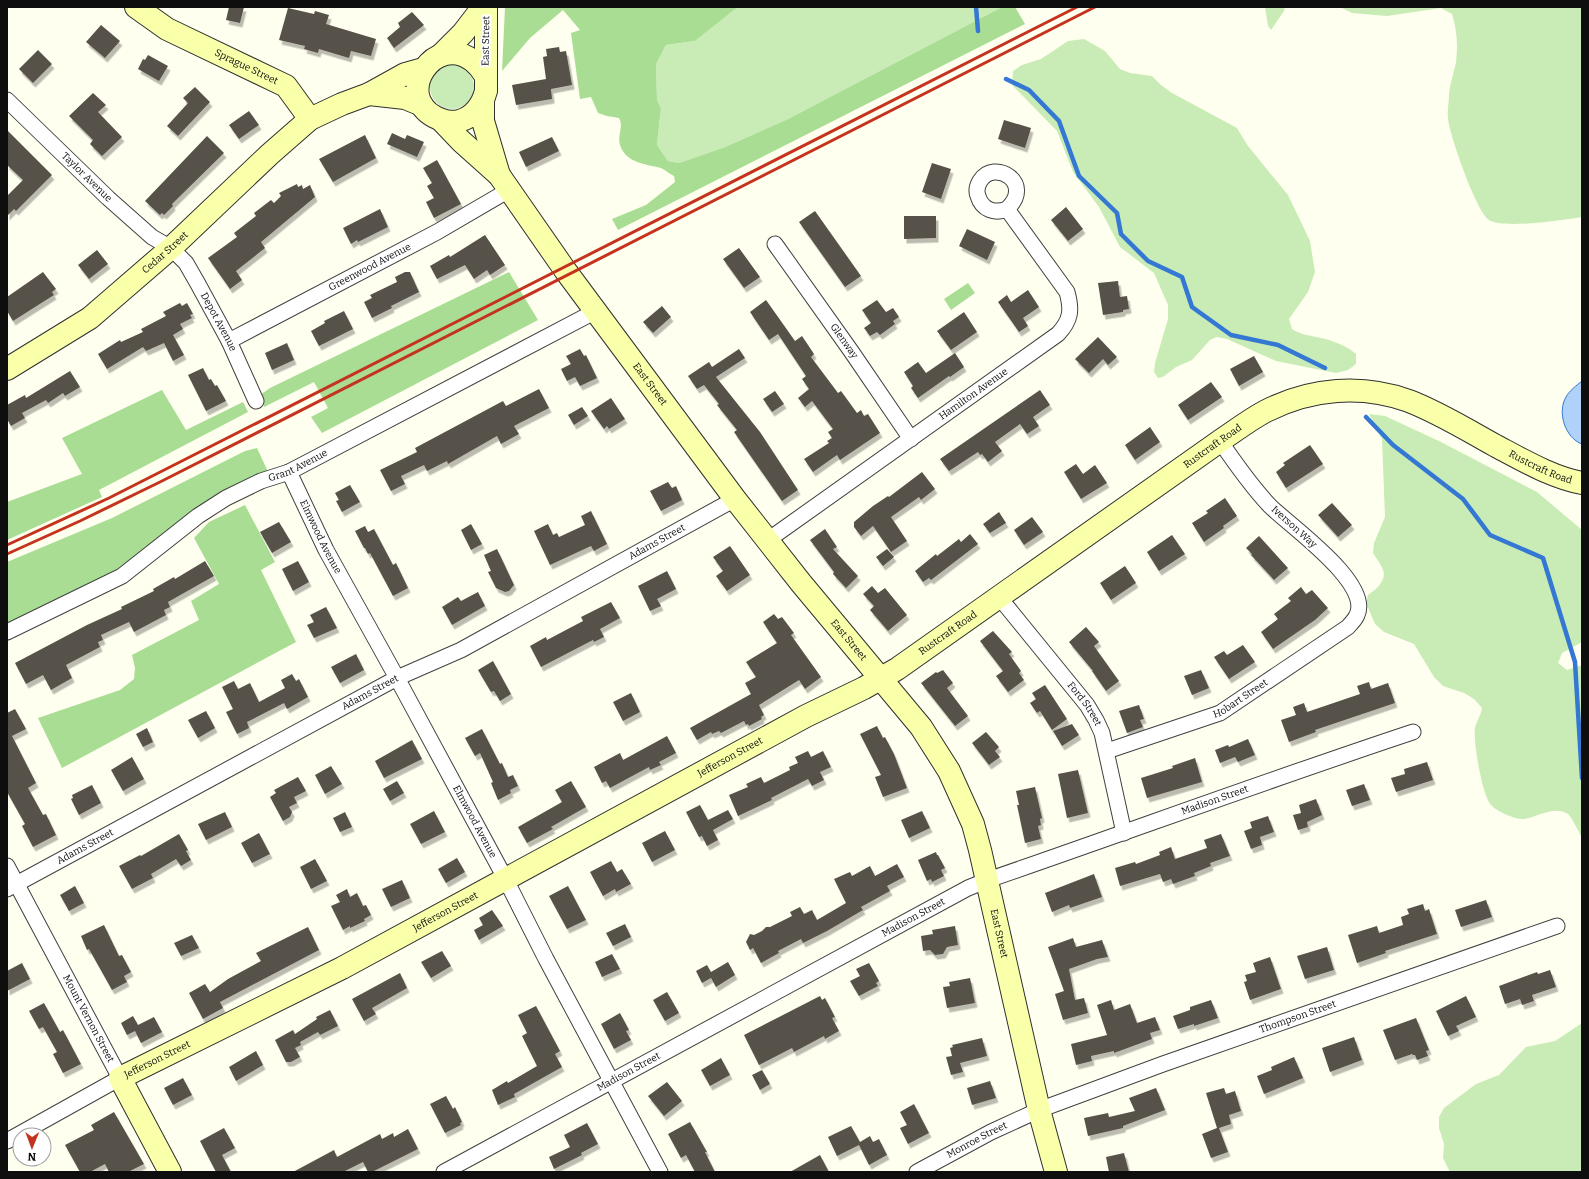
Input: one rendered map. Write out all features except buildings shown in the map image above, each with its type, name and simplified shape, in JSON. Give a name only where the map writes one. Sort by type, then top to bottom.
[{"type":"main road","name":"Sprague Street","points":[[136,7],[167,29],[286,86],[310,119]]},
{"type":"main road","name":"East Street","points":[[441,55],[463,33],[483,7]]},
{"type":"main road","name":"East Street","points":[[486,7],[486,75]]},
{"type":"main road","points":[[441,55],[463,55],[473,61],[486,75],[486,91],[483,102],[473,115],[458,122],[441,120],[430,115],[422,105],[418,93],[418,81],[423,69],[430,61],[441,55]]},
{"type":"main road","points":[[310,119],[342,104],[369,94],[406,74],[423,69]]},
{"type":"main road","points":[[369,94],[405,98],[422,105]]},
{"type":"main road","name":"East Street","points":[[483,102],[483,121],[504,183]]},
{"type":"main road","name":"Cedar Street","points":[[7,369],[90,318],[171,248],[270,154],[310,119]]},
{"type":"main road","name":"East Street","points":[[441,120],[460,141],[504,183],[565,270],[735,499],[819,604],[921,727],[950,771],[973,824],[988,880],[1039,1110],[1056,1172]]},
{"type":"main road","name":"Rustcraft Road","points":[[881,678],[897,669],[1220,441],[1266,411],[1305,396],[1325,392],[1366,390],[1387,394],[1415,404],[1454,422],[1529,463],[1554,474],[1582,483]]},
{"type":"main road","name":"Jefferson Street","points":[[120,1078],[342,968],[806,716],[881,678]]},
{"type":"main road","name":"Mount Vernon Street","points":[[120,1078],[170,1172]]},
{"type":"street","name":"Taylor Avenue","points":[[7,100],[66,158],[152,237],[171,248]]},
{"type":"street","name":"Greenwood Avenue","points":[[229,340],[438,232],[504,183]]},
{"type":"street","name":"Hamilton Avenue","points":[[768,540],[1058,334],[1066,326],[1071,314],[1067,292],[1007,209]]},
{"type":"street","name":"Glenway","points":[[775,244],[911,439]]},
{"type":"street","name":"Depot Avenue","points":[[171,248],[186,263],[194,277],[229,340],[256,401]]},
{"type":"street","name":"Grant Avenue","points":[[7,632],[122,576],[198,516],[226,498],[261,482],[289,472],[596,311]]},
{"type":"street","name":"Iverson Way","points":[[1220,441],[1250,482],[1270,506],[1343,572],[1357,597],[1359,608],[1358,615]]},
{"type":"street","name":"Elmwood Avenue","points":[[289,472],[326,550],[506,878],[546,959],[660,1172]]},
{"type":"street","name":"Adams Street","points":[[12,886],[397,678],[461,650],[735,499]]},
{"type":"street","name":"Ford Street","points":[[999,597],[1087,705],[1096,720],[1102,733],[1107,752],[1124,834]]},
{"type":"street","name":"Hobart Street","points":[[1107,752],[1220,713],[1233,706],[1348,627],[1358,615]]},
{"type":"street","name":"Madison Street","points":[[444,1172],[946,899],[988,880],[1124,834],[1352,752],[1413,732]]},
{"type":"street","name":"Mount Vernon Street","points":[[7,866],[12,886],[120,1078]]},
{"type":"street","name":"Thompson Street","points":[[1039,1110],[1163,1064],[1557,926]]},
{"type":"street","name":"Jefferson Street","points":[[7,1141],[120,1078]]},
{"type":"street","name":"Monroe Street","points":[[917,1172],[991,1132],[1039,1110]]},
{"type":"green space","points":[[505,7],[738,7],[695,41],[666,45],[656,64],[657,100],[661,108],[657,145],[668,161],[679,163],[725,147],[788,119],[1002,7],[1015,7],[1025,24],[618,230],[612,219],[646,205],[675,182],[674,176],[661,168],[637,162],[627,156],[619,142],[621,124],[619,118],[598,113],[591,97],[580,99],[571,33],[580,30],[563,10],[530,38],[502,71]]},
{"type":"green space","points":[[738,7],[1002,7],[788,119],[725,147],[679,163],[668,161],[657,145],[661,108],[657,100],[656,64],[666,45],[695,41]]},
{"type":"green space","points":[[1265,7],[1285,7],[1284,11],[1271,30],[1268,26]]},
{"type":"green space","points":[[1340,7],[1582,7],[1582,217],[1534,223],[1507,224],[1496,223],[1489,220],[1484,214],[1477,203],[1464,172],[1453,141],[1448,119],[1450,91],[1457,50],[1457,38],[1452,14],[1441,8],[1387,16],[1352,13]]},
{"type":"green space","points":[[1084,39],[1105,51],[1120,69],[1130,73],[1152,76],[1172,93],[1237,128],[1248,146],[1288,195],[1310,241],[1315,272],[1308,292],[1289,319],[1292,329],[1342,345],[1356,354],[1356,364],[1348,370],[1336,373],[1276,361],[1227,339],[1217,337],[1210,340],[1192,360],[1176,367],[1163,377],[1158,378],[1154,372],[1155,363],[1168,319],[1168,305],[1154,273],[1120,247],[1099,207],[1073,172],[1057,131],[1012,85],[1013,71],[1022,65],[1041,59],[1068,41]]},
{"type":"green space","points":[[448,65],[456,65],[461,66],[468,71],[473,78],[473,96],[468,103],[461,108],[448,109],[440,106],[433,99],[430,91],[430,83],[433,75],[440,68]]},
{"type":"green space","points":[[509,272],[538,320],[322,433],[311,417],[328,408],[314,382],[264,407],[260,395],[270,388]]},
{"type":"green space","points":[[968,283],[975,293],[951,310],[944,299]]},
{"type":"green space","points":[[162,390],[186,430],[243,402],[248,412],[99,490],[102,497],[7,540],[7,502],[82,474],[62,438]]},
{"type":"green space","points":[[1369,414],[1385,416],[1439,441],[1537,492],[1582,530],[1582,642],[1562,653],[1558,663],[1567,670],[1582,665],[1582,838],[1570,816],[1563,812],[1552,811],[1529,818],[1520,819],[1506,815],[1491,805],[1484,791],[1481,780],[1475,744],[1475,728],[1482,708],[1474,699],[1464,693],[1443,686],[1434,677],[1414,644],[1384,632],[1375,624],[1366,603],[1368,595],[1377,588],[1382,581],[1384,574],[1380,563],[1373,553],[1374,543],[1385,517],[1382,439]]},
{"type":"green space","points":[[257,448],[270,476],[145,549],[117,569],[7,623],[7,562],[112,518],[245,451]]},
{"type":"green space","points":[[245,505],[275,562],[261,570],[296,642],[62,768],[38,718],[120,690],[134,679],[135,668],[132,655],[199,620],[191,601],[219,584],[194,538],[209,522]]},
{"type":"green space","points":[[1582,1023],[1582,1172],[1450,1172],[1443,1158],[1444,1144],[1439,1128],[1439,1117],[1444,1108],[1476,1084],[1499,1075],[1526,1047],[1555,1041]]},
{"type":"water","points":[[1582,381],[1582,444],[1576,441],[1567,430],[1564,424],[1562,410],[1563,403],[1567,395]]},
{"type":"waterway","points":[[976,7],[978,31]]},
{"type":"waterway","points":[[1006,79],[1029,90],[1059,121],[1079,176],[1117,213],[1121,234],[1148,261],[1182,277],[1192,307],[1231,335],[1278,345],[1325,368]]},
{"type":"waterway","points":[[1366,417],[1393,445],[1463,499],[1490,535],[1543,558],[1575,662],[1582,778]]},
{"type":"railway","points":[[7,545],[109,498],[1077,7]]},
{"type":"railway","points":[[7,554],[80,521],[160,482],[1095,7]]}]
